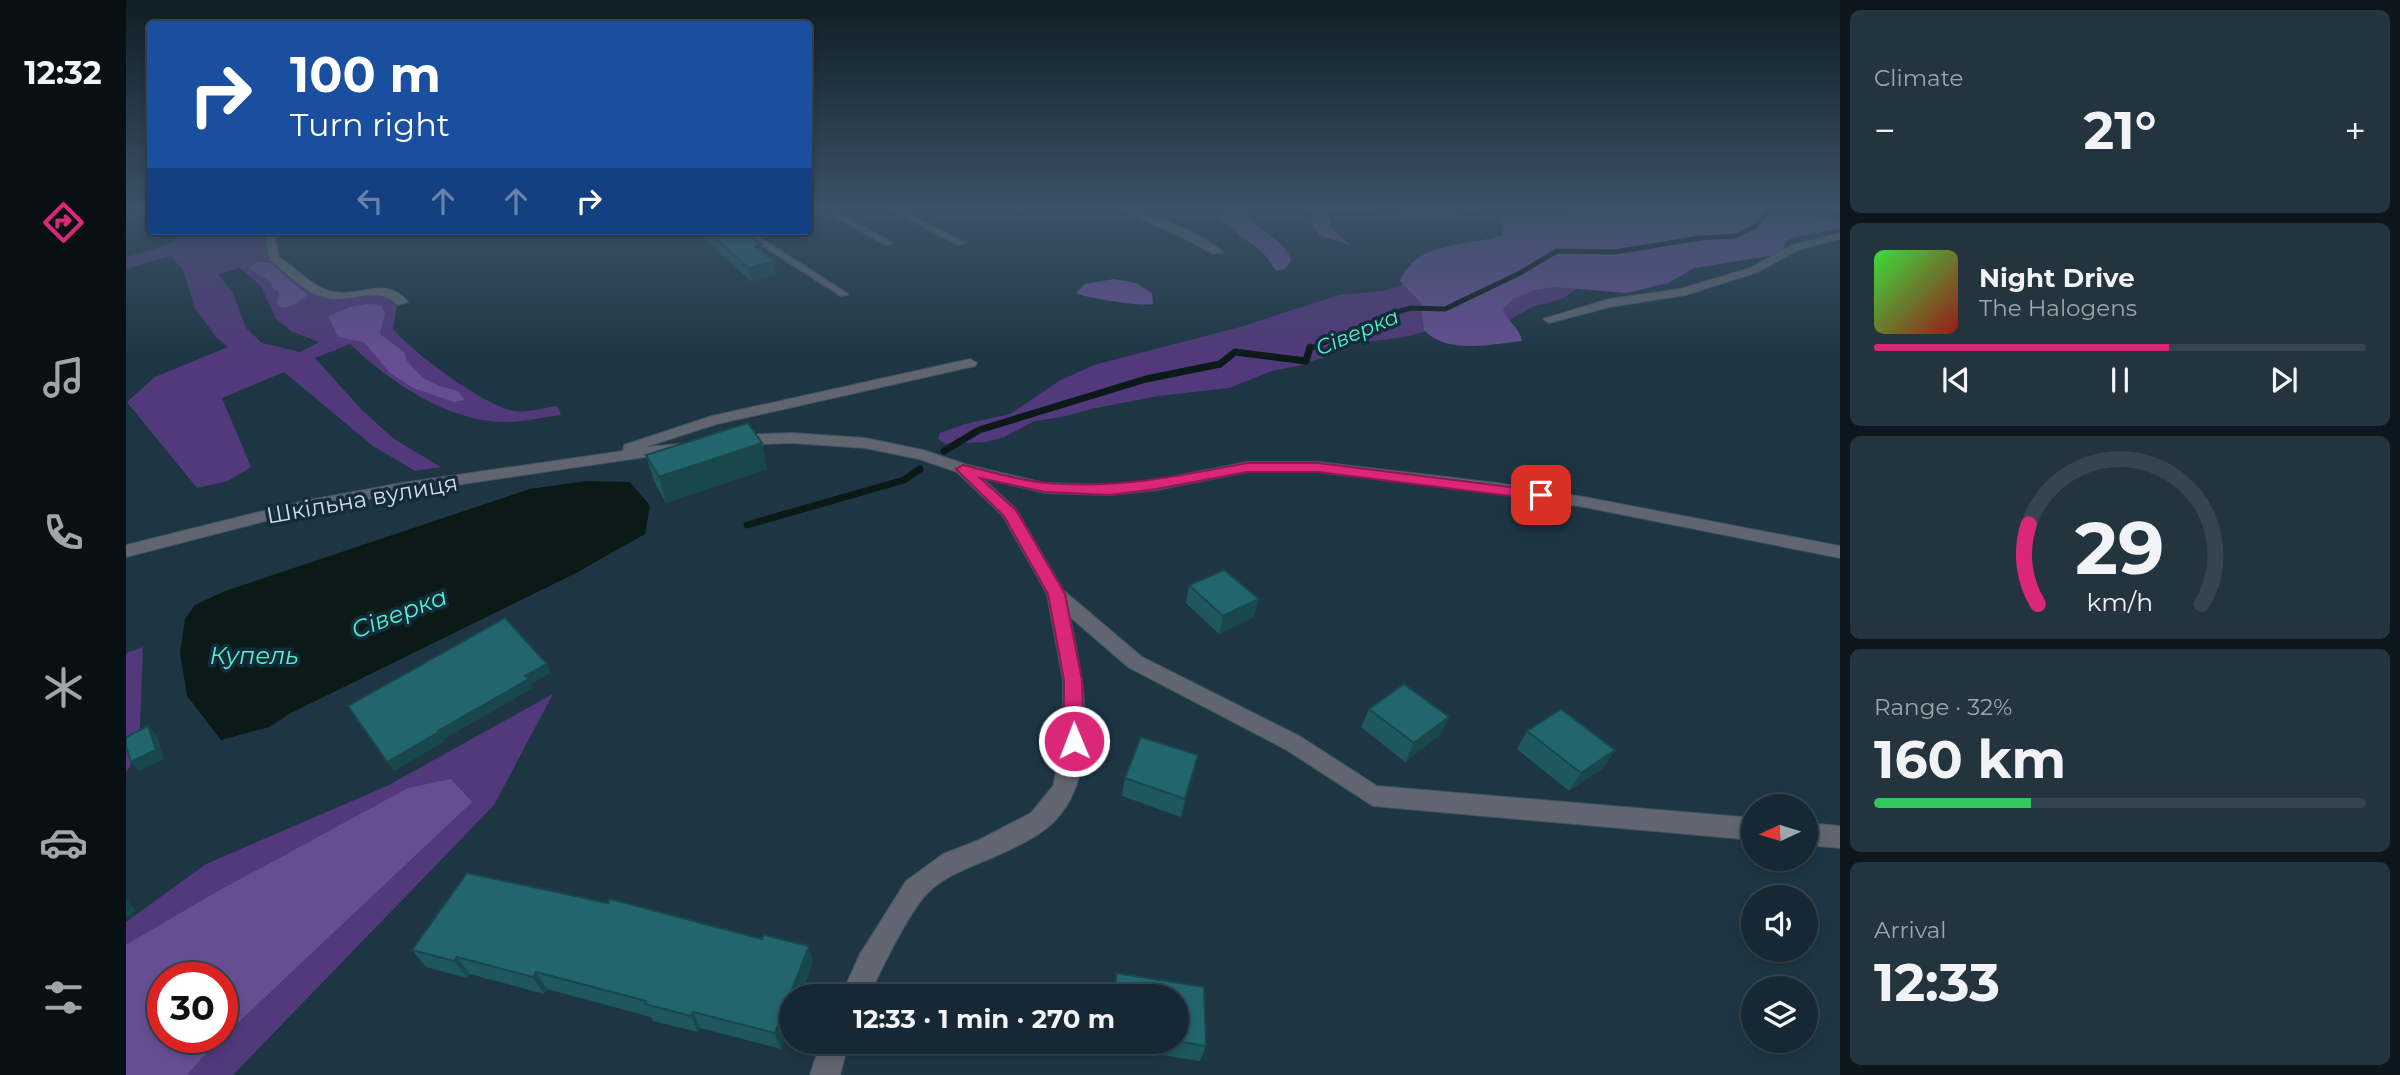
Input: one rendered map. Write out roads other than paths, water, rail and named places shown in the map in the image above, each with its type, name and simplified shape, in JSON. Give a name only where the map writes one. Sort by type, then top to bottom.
[{"type":"street","points":[[276,259],[324,293],[337,295],[389,292],[397,295],[402,302]]},
{"type":"street","points":[[1549,319],[1609,303],[1682,292],[1754,270],[1774,259]]},
{"type":"street","name":"Шкільна вулиця","points":[[600,460],[665,433],[816,398],[924,377],[970,363]]},
{"type":"street","name":"Шкільна вулиця","points":[[126,551],[304,506],[402,488],[710,442],[792,438],[865,443],[923,455],[963,469],[1010,513],[1056,594],[1073,680],[1074,741],[1064,790],[1039,820],[988,848],[952,862],[915,888],[860,984]]},
{"type":"street","points":[[963,469],[1045,488],[1110,490],[1156,485],[1247,467],[1318,467],[1572,500],[1749,532],[1840,552]]},
{"type":"street","points":[[1056,594],[1135,662],[1293,743],[1373,796],[1741,828]]},
{"type":"street","points":[[1818,835],[1840,837]]},
{"type":"street","points":[[825,1075],[831,1054]]},
{"type":"lane","points":[[789,259],[844,294]]},
{"type":"water","name":"Купель","points":[[586,481],[630,482],[650,506],[645,534],[576,573],[291,713],[269,727],[221,740],[187,696],[180,653],[185,619],[195,605],[225,591],[530,489]]},
{"type":"waterway","name":"Сіверка","points":[[1309,349],[1397,312],[1411,308],[1445,309],[1543,259]]},
{"type":"waterway","name":"Сіверка","points":[[944,451],[979,430],[1146,379],[1220,364],[1235,352],[1306,361],[1309,349]]},
{"type":"waterway","name":"Сіверка","points":[[747,525],[904,480],[920,469]]}]
